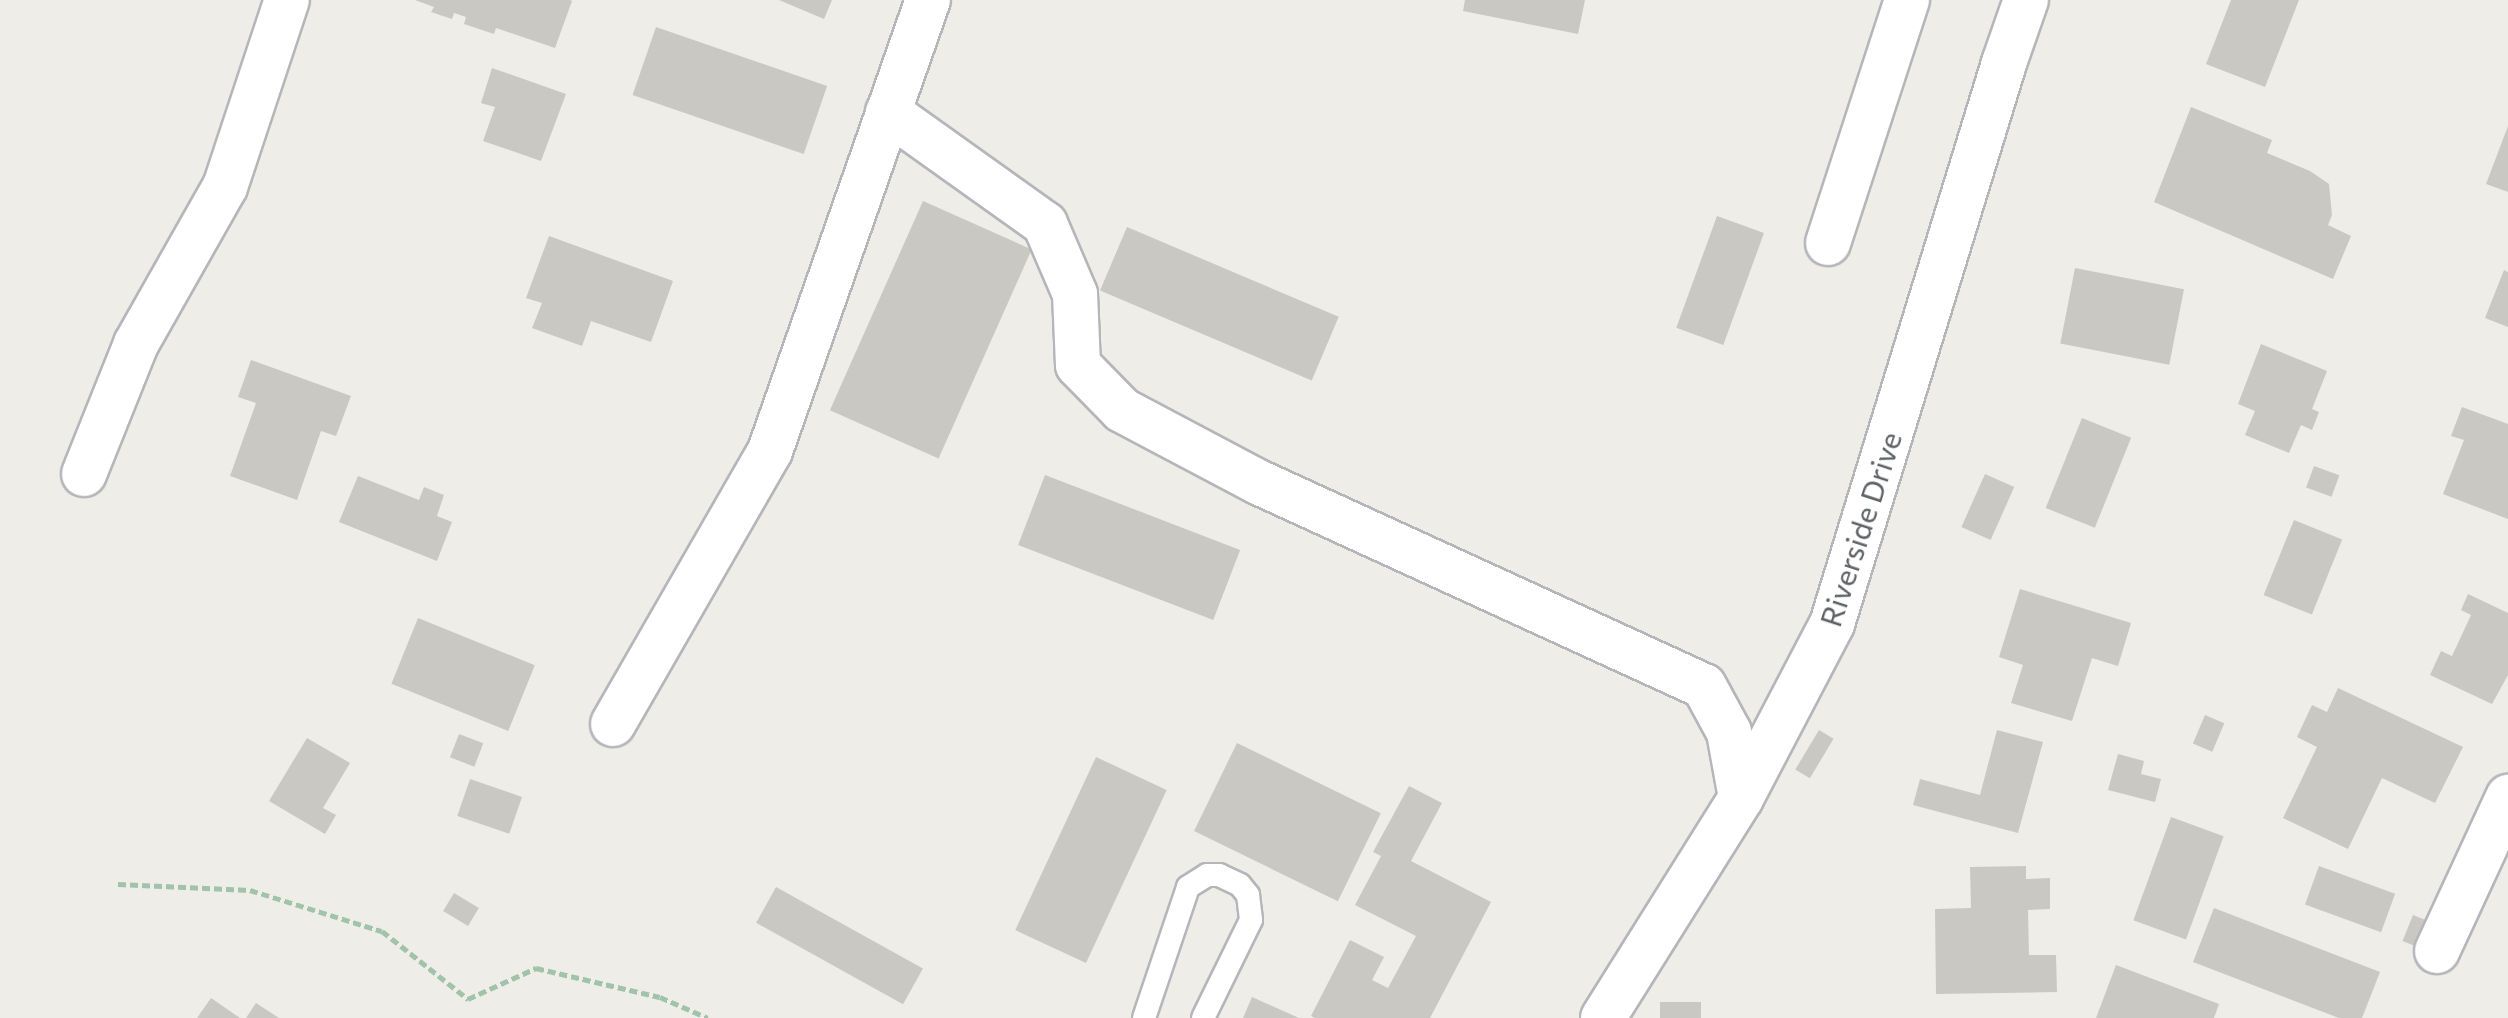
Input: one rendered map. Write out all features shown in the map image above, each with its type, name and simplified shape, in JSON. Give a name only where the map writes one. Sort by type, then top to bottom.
[{"type":"street","points":[[84,474],[136,344],[225,187],[287,0]]},
{"type":"street","points":[[613,724],[770,451],[928,0]]},
{"type":"street","points":[[1828,243],[1907,0]]},
{"type":"street","name":"Riverside Drive","points":[[1603,1018],[1741,798],[1832,624],[2026,0]]},
{"type":"street","points":[[888,112],[1045,224],[1075,294],[1078,365],[1122,410],[1258,482],[1704,686],[1729,732],[1741,798]]},
{"type":"street","points":[[2437,951],[2508,797]]},
{"type":"lane","points":[[1144,1018],[1188,887],[1207,875],[1219,875],[1240,885],[1248,895],[1251,920],[1203,1018]]},
{"type":"path","points":[[118,884],[250,890],[382,931],[468,999],[536,968],[660,997],[708,1018]]},
{"type":"building","points":[[415,0],[572,1],[555,48],[496,28],[494,34],[464,24],[466,17],[454,13],[452,19],[431,12],[434,7]]},
{"type":"building","points":[[779,0],[832,0],[824,19]]},
{"type":"building","points":[[1465,0],[1585,0],[1578,34],[1463,11]]},
{"type":"building","points":[[2231,0],[2299,0],[2265,87],[2206,64]]},
{"type":"building","points":[[656,27],[827,86],[804,154],[633,95]]},
{"type":"building","points":[[492,68],[566,94],[541,161],[483,141],[495,107],[481,103]]},
{"type":"building","points":[[2191,107],[2272,140],[2267,153],[2310,171],[2329,184],[2332,215],[2328,225],[2351,236],[2333,279],[2154,202]]},
{"type":"building","points":[[2508,126],[2508,192],[2486,184]]},
{"type":"building","points":[[923,201],[1032,249],[939,459],[830,410]]},
{"type":"building","points":[[1717,216],[1764,233],[1723,345],[1676,328]]},
{"type":"building","points":[[1127,227],[1339,317],[1312,380],[1100,291]]},
{"type":"building","points":[[549,236],[673,281],[651,342],[591,321],[582,346],[532,328],[542,303],[526,298]]},
{"type":"building","points":[[2075,268],[2184,289],[2169,365],[2060,344]]},
{"type":"building","points":[[2504,270],[2508,272],[2508,327],[2485,318]]},
{"type":"building","points":[[2261,344],[2327,371],[2312,409],[2319,412],[2312,430],[2301,425],[2289,453],[2245,435],[2255,411],[2238,404]]},
{"type":"building","points":[[251,360],[351,396],[336,436],[321,431],[297,500],[230,476],[256,403],[238,397]]},
{"type":"building","points":[[2462,407],[2508,424],[2508,519],[2443,494],[2464,440],[2451,436]]},
{"type":"building","points":[[2082,418],[2131,438],[2095,528],[2046,508]]},
{"type":"building","points":[[2314,466],[2339,475],[2332,497],[2306,488]]},
{"type":"building","points":[[1985,474],[2014,487],[1991,540],[1961,527]]},
{"type":"building","points":[[1045,475],[1240,550],[1213,620],[1018,545]]},
{"type":"building","points":[[358,476],[419,500],[424,487],[444,495],[437,516],[452,522],[437,561],[339,522]]},
{"type":"building","points":[[2294,520],[2342,539],[2312,615],[2264,595]]},
{"type":"building","points":[[2020,589],[2131,623],[2118,666],[2092,658],[2072,721],[2011,703],[2023,665],[1999,657]]},
{"type":"building","points":[[2468,594],[2508,613],[2508,675],[2492,704],[2430,675],[2441,651],[2452,656],[2471,615],[2461,610]]},
{"type":"building","points":[[418,618],[535,665],[508,731],[391,684]]},
{"type":"building","points":[[2338,688],[2463,747],[2435,803],[2382,778],[2348,849],[2283,818],[2317,747],[2297,737],[2312,705],[2327,712]]},
{"type":"building","points":[[2205,715],[2224,723],[2212,752],[2193,744]]},
{"type":"building","points":[[1819,730],[1834,739],[1810,778],[1795,769]]},
{"type":"building","points":[[1997,730],[2043,742],[2018,833],[1913,805],[1920,779],[1980,795]]},
{"type":"building","points":[[459,734],[483,743],[474,767],[450,757]]},
{"type":"building","points":[[307,738],[350,763],[323,808],[336,815],[325,834],[269,801]]},
{"type":"building","points":[[1237,743],[1381,813],[1338,901],[1194,831]]},
{"type":"building","points":[[2118,754],[2144,761],[2141,774],[2161,779],[2155,802],[2108,790]]},
{"type":"building","points":[[1096,757],[1167,790],[1086,963],[1015,930]]},
{"type":"building","points":[[470,779],[522,797],[509,834],[457,816]]},
{"type":"building","points":[[1409,786],[1442,803],[1411,861],[1491,902],[1430,1018],[1315,1018],[1311,1016],[1350,940],[1384,957],[1372,980],[1388,988],[1416,936],[1355,905],[1381,856],[1373,852]]},
{"type":"building","points":[[2171,817],[2224,836],[2186,940],[2133,920]]},
{"type":"building","points":[[2026,866],[2026,879],[2050,878],[2050,909],[2028,910],[2029,955],[2056,955],[2057,992],[1936,994],[1935,909],[1971,908],[1970,867]]},
{"type":"building","points":[[2319,866],[2395,894],[2381,932],[2305,905]]},
{"type":"building","points":[[776,887],[923,968],[903,1004],[756,923]]},
{"type":"building","points":[[454,893],[479,908],[468,926],[443,911]]},
{"type":"building","points":[[2214,908],[2380,972],[2362,1018],[2339,1018],[2193,962]]},
{"type":"building","points":[[2413,915],[2442,927],[2431,953],[2403,941]]},
{"type":"building","points":[[2116,965],[2219,1004],[2214,1018],[2096,1018]]},
{"type":"building","points":[[1252,997],[1299,1018],[1243,1018]]},
{"type":"building","points":[[211,998],[240,1018],[197,1018]]},
{"type":"building","points":[[1660,1002],[1701,1002],[1701,1018],[1660,1018]]},
{"type":"building","points":[[256,1003],[279,1018],[246,1018]]}]
